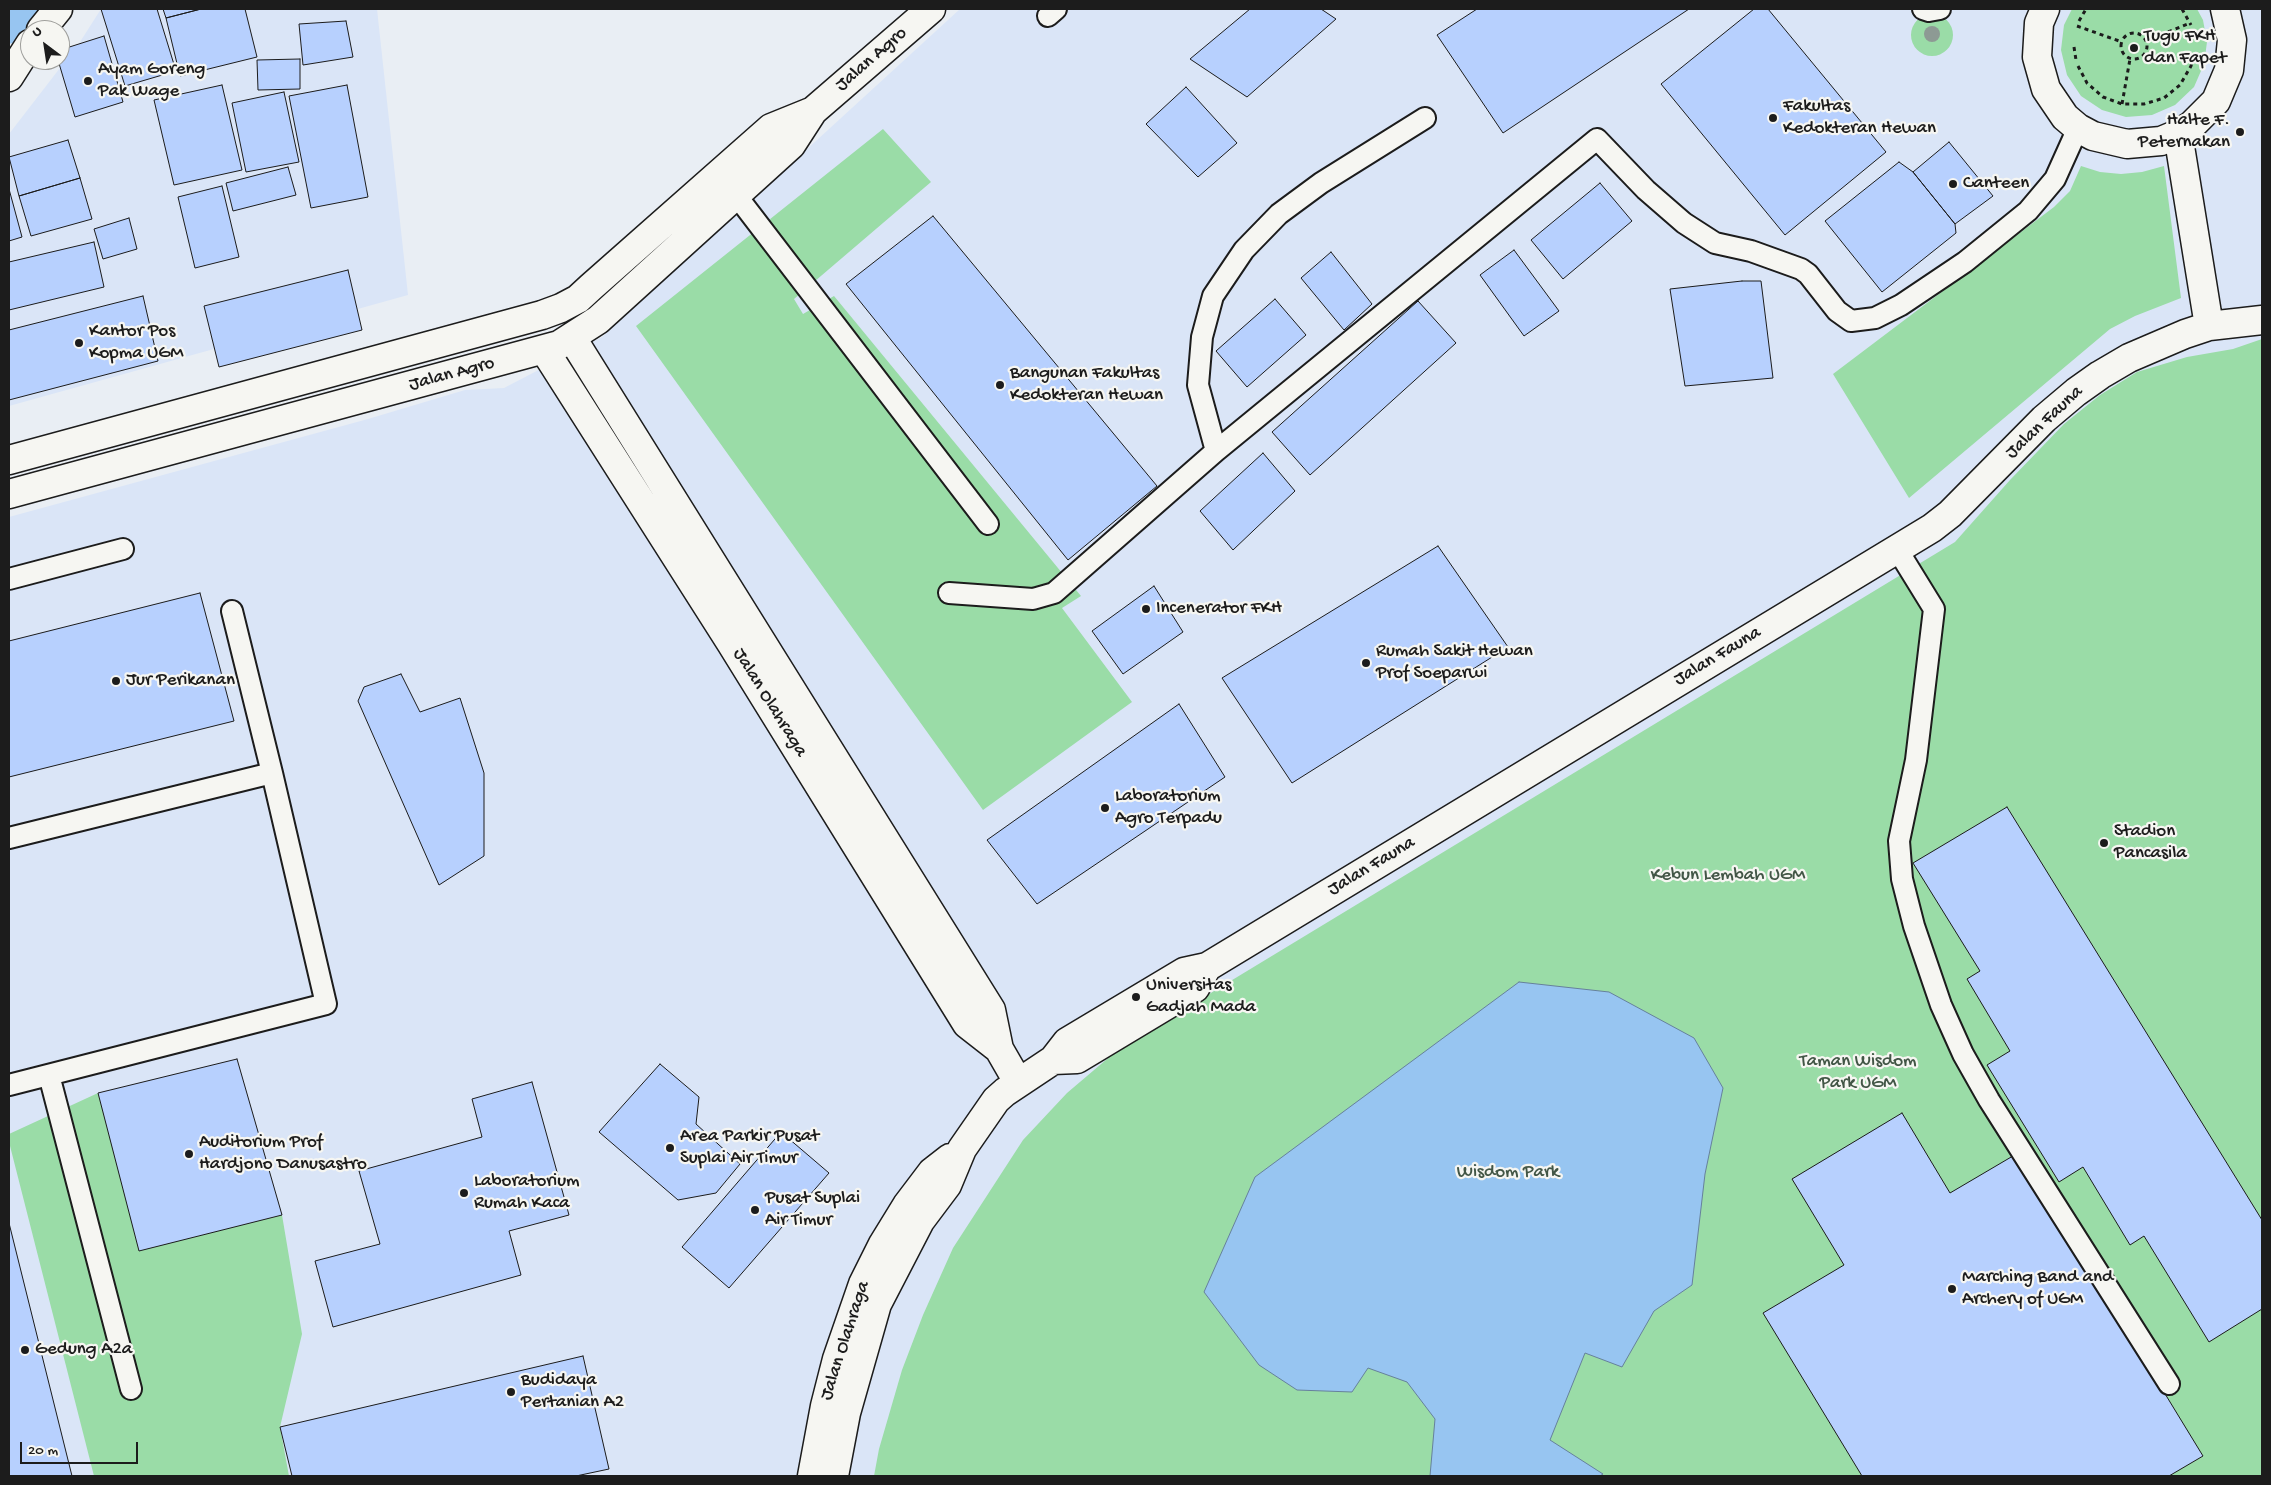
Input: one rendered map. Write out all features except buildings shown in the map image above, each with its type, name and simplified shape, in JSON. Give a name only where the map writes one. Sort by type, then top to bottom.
[{"type":"street","points":[[49,20],[58,9]]},
{"type":"street","name":"Jalan Agro","points":[[9,494],[545,351],[572,338],[598,320],[791,145],[813,111],[931,9]]},
{"type":"street","points":[[2045,9],[2039,23],[2037,57],[2046,89],[2065,117],[2078,128],[2093,136],[2127,144],[2161,141],[2178,134],[2192,125],[2216,101],[2229,70],[2232,40],[2225,9]]},
{"type":"street","points":[[9,78],[20,60]]},
{"type":"street","name":"Jalan Agro","points":[[9,460],[542,316],[578,298],[771,128],[813,111]]},
{"type":"street","points":[[2178,134],[2209,326]]},
{"type":"street","points":[[542,316],[572,338]]},
{"type":"street","points":[[542,316],[545,351]]},
{"type":"street","name":"Jalan Fauna","points":[[1018,1082],[1053,1060],[1077,1059],[1195,988],[1206,968],[1932,528],[1950,514],[2044,419],[2076,392],[2129,358],[2176,337],[2209,326],[2262,320]]},
{"type":"street","name":"Jalan Olahraga","points":[[572,338],[991,1010],[999,1049],[1018,1082],[996,1100],[962,1148],[947,1185],[920,1222],[877,1304],[846,1413],[834,1476]]},
{"type":"street","name":"Jalan Olahraga","points":[[545,351],[731,643],[967,1024],[999,1049]]},
{"type":"street","name":"Jalan Olahraga","points":[[812,1476],[825,1406],[837,1359],[862,1284],[882,1244],[907,1205],[932,1172],[962,1148]]},
{"type":"lane","points":[[1923,9],[1929,11],[1940,9]]},
{"type":"lane","points":[[1216,451],[1198,385],[1202,337],[1213,296],[1244,250],[1279,214],[1321,183],[1425,118]]},
{"type":"lane","points":[[949,592],[1033,599],[1054,593],[1216,451],[1597,139],[1646,190],[1684,223],[1715,243],[1751,251],[1801,269],[1808,274],[1837,311],[1850,320],[1875,318],[1901,305],[1965,262],[2028,211],[2055,179],[2078,128]]},
{"type":"lane","points":[[736,195],[988,524]]},
{"type":"lane","points":[[9,580],[124,549]]},
{"type":"lane","points":[[1897,549],[1934,609],[1916,760],[1899,841],[1902,879],[1914,926],[1941,1005],[1963,1054],[1989,1100],[2169,1384]]},
{"type":"lane","points":[[9,1085],[326,1004],[232,611]]},
{"type":"lane","points":[[9,838],[272,773]]},
{"type":"lane","points":[[49,1075],[131,1389]]},
{"type":"path","points":[[2075,35],[2077,26],[2086,9]]},
{"type":"path","points":[[2182,9],[2192,29]]},
{"type":"path","points":[[2146,41],[2190,23]]},
{"type":"path","points":[[2077,26],[2122,42]]},
{"type":"path","points":[[2128,35],[2140,35],[2146,41],[2146,50],[2142,56],[2130,59],[2122,50],[2122,42],[2128,35]]},
{"type":"path","points":[[2074,44],[2077,65],[2087,83],[2103,97],[2122,104],[2144,104],[2164,98],[2180,85],[2191,66],[2195,48]]},
{"type":"path","points":[[2122,104],[2130,59]]},
{"type":"shaded area","points":[[101,9],[377,9],[408,295],[9,406],[9,134],[58,70],[70,70],[70,55]]},
{"type":"shaded area","name":"Universitas Gadjah Mada","points":[[960,9],[2262,9],[2262,1476],[9,1476],[9,517],[368,419],[465,390],[504,388],[602,337]]},
{"type":"green space","points":[[2072,9],[2197,9],[2203,20],[2207,42],[2204,64],[2194,87],[2175,105],[2152,115],[2126,117],[2102,110],[2081,96],[2067,75],[2061,50],[2064,25]]},
{"type":"green space","points":[[1932,14],[1947,20],[1953,35],[1947,50],[1932,56],[1917,50],[1911,35],[1917,20]]},
{"type":"green space","points":[[883,129],[931,182],[794,299],[803,314],[834,296],[1081,596],[1062,608],[1132,702],[983,810],[636,326]]},
{"type":"green space","points":[[2081,166],[2100,172],[2121,174],[2142,172],[2164,166],[2181,298],[2135,316],[2110,329],[1909,498],[1833,374],[2054,207],[2070,191]]},
{"type":"green space","name":"Taman Wisdom Park UGM","points":[[2262,339],[2262,1476],[874,1476],[879,1449],[902,1370],[923,1315],[953,1248],[1023,1140],[1067,1093],[1120,1048],[1955,542],[2010,480],[2064,424],[2100,395],[2137,372],[2187,357],[2233,349]]},
{"type":"green space","points":[[98,1093],[156,1246],[282,1215],[302,1334],[280,1427],[289,1476],[94,1476],[9,1142],[9,1134]]},
{"type":"water","points":[[1519,982],[1609,992],[1694,1038],[1723,1088],[1705,1174],[1692,1285],[1654,1311],[1622,1367],[1585,1353],[1550,1440],[1603,1474],[1600,1476],[1430,1476],[1435,1419],[1407,1382],[1368,1368],[1352,1392],[1297,1390],[1259,1365],[1204,1292],[1255,1177]]},
{"type":"waterway","points":[[9,23],[19,9]]},
{"type":"place","name":"Tugu FKH dan Fapet","points":[[2134,48]]},
{"type":"place","name":"Ayam Goreng Pak Wage","points":[[88,81]]},
{"type":"place","name":"Fakultas Kedokteran Hewan","points":[[1773,118]]},
{"type":"place","name":"Halte F. Peternakan","points":[[2240,132]]},
{"type":"place","name":"Canteen","points":[[1953,184]]},
{"type":"place","name":"Kantor Pos Kopma UGM","points":[[79,343]]},
{"type":"place","name":"Bangunan Fakultas Kedokteran Hewan","points":[[1000,385]]},
{"type":"place","name":"Incenerator FKH","points":[[1146,609]]},
{"type":"place","name":"Rumah Sakit Hewan Prof Soeparwi","points":[[1366,663]]},
{"type":"place","name":"Jur Perikanan","points":[[116,681]]},
{"type":"place","name":"Laboratorium Agro Terpadu","points":[[1105,808]]},
{"type":"place","name":"Stadion Pancasila","points":[[2104,843]]},
{"type":"place","name":"Universitas Gadjah Mada","points":[[1136,997]]},
{"type":"place","name":"Area Parkir Pusat Suplai Air Timur","points":[[670,1148]]},
{"type":"place","name":"Auditorium Prof Hardjono Danusastro","points":[[189,1154]]},
{"type":"place","name":"Laboratorium Rumah Kaca","points":[[464,1193]]},
{"type":"place","name":"Pusat Suplai Air Timur","points":[[755,1210]]},
{"type":"place","name":"Marching Band and Archery of UGM","points":[[1952,1289]]},
{"type":"place","name":"Gedung A2a","points":[[25,1350]]},
{"type":"place","name":"Budidaya Pertanian A2","points":[[511,1392]]},
{"type":"park label","name":"Kebun Lembah UGM","points":[[1728,876]]},
{"type":"park label","name":"Wisdom Park","points":[[1508,1173]]}]
